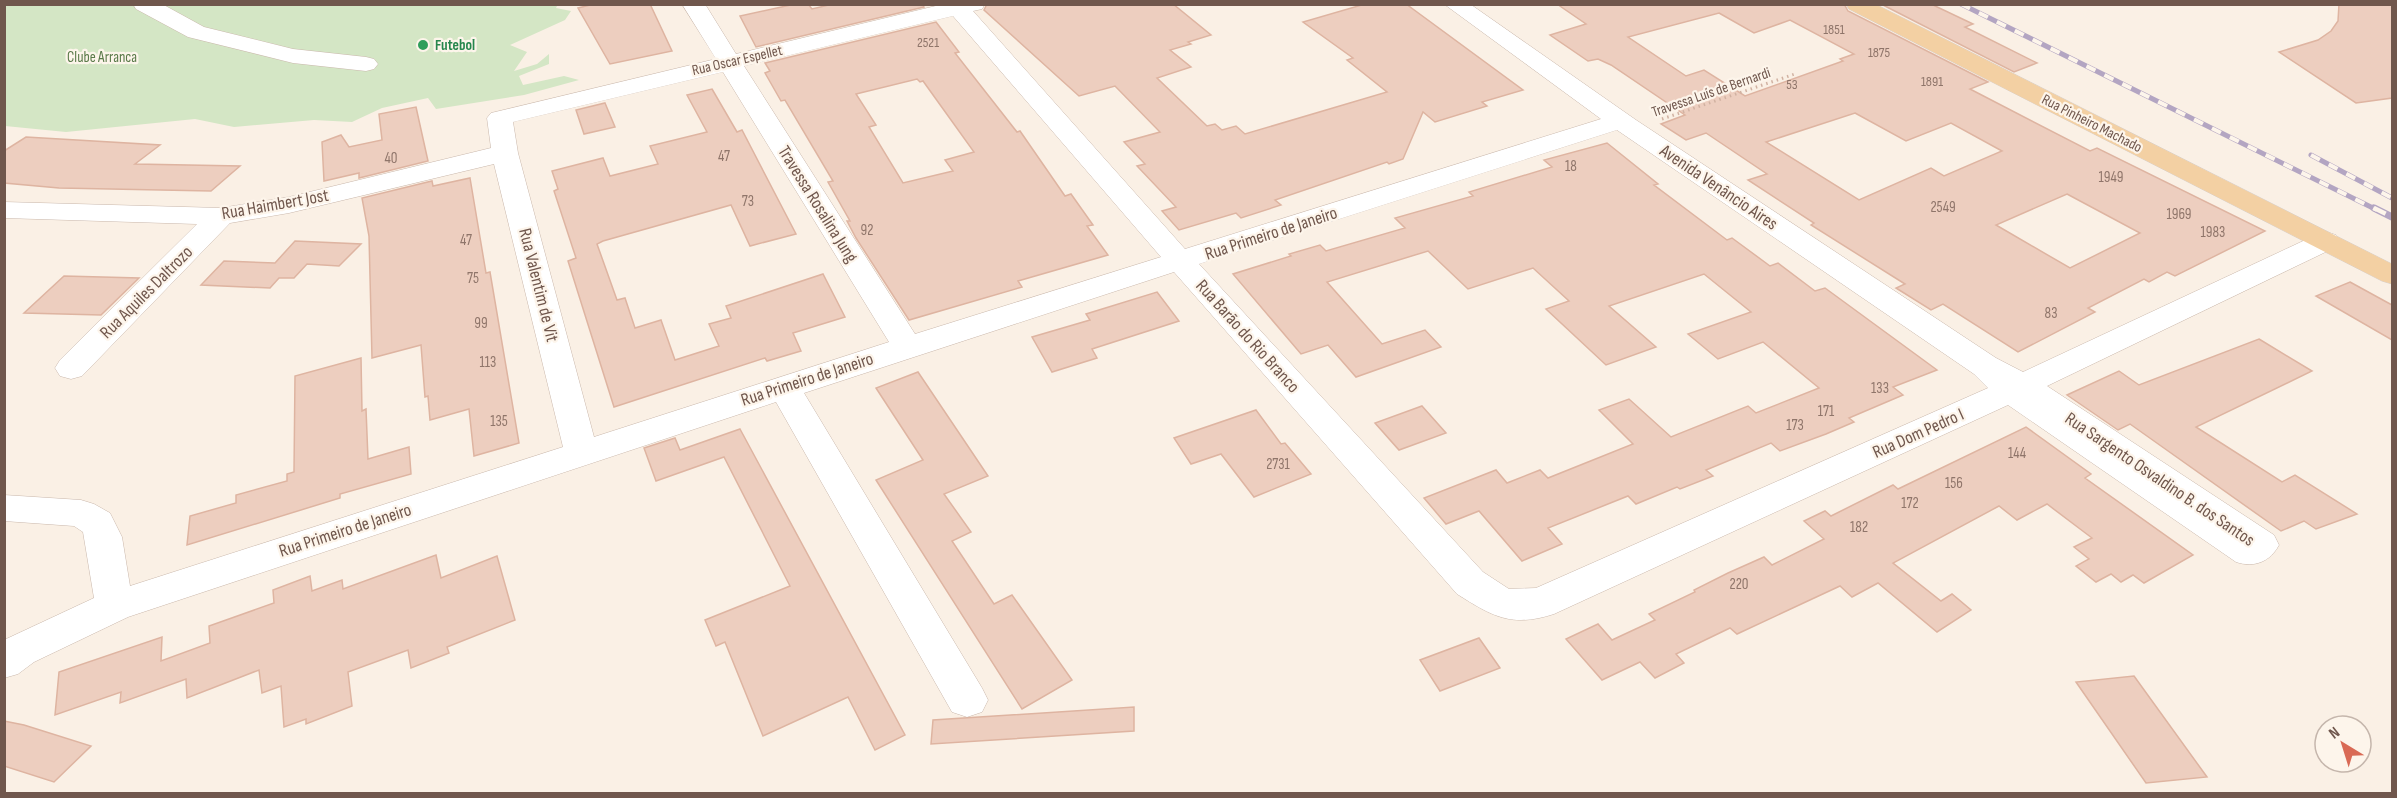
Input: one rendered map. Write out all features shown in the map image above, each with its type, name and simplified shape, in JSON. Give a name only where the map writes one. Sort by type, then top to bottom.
[{"type":"main road","name":"Rua Pinheiro Machado","points":[[1857,4],[2392,275]]},
{"type":"street","points":[[144,4],[196,32],[293,56],[366,64]]},
{"type":"street","name":"Travessa Rosalina Jung","points":[[693,4],[908,347]]},
{"type":"street","name":"Avenida Venâncio Aires","points":[[1455,4],[1626,125],[2016,388]]},
{"type":"street","name":"Rua Oscar Espellet","points":[[500,118],[962,6]]},
{"type":"street","name":"Rua Barão do Rio Branco","points":[[962,6],[1181,262],[1470,583],[1503,604]]},
{"type":"street","name":"Rua Valentim de Vit","points":[[500,118],[505,153],[581,452]]},
{"type":"street","name":"Rua Primeiro de Janeiro","points":[[4,662],[21,650],[114,606],[908,347],[1626,125]]},
{"type":"street","name":"Rua Haimbert Jost","points":[[4,210],[221,216],[289,205],[505,153]]},
{"type":"street","name":"Rua Aquiles Daltrozo","points":[[71,368],[221,216]]},
{"type":"street","name":"Rua Dom Pedro I","points":[[1503,604],[1540,603],[2016,388],[2326,241]]},
{"type":"street","points":[[784,387],[967,700]]},
{"type":"street","name":"Rua Sargento Osvaldino B. dos Santos","points":[[2016,388],[2114,454]]},
{"type":"street","points":[[4,508],[81,513],[97,523],[104,537],[114,606]]},
{"type":"path","name":"Travessa Luís de Bernardi","points":[[1626,125],[1795,74]]},
{"type":"green space","name":"Clube Arranca","points":[[558,4],[556,8],[571,11],[565,20],[510,45],[527,52],[514,71],[537,64],[549,54],[549,64],[519,76],[523,85],[564,76],[579,80],[524,95],[436,109],[428,98],[382,108],[352,122],[314,120],[234,127],[195,119],[66,132],[5,126],[5,5]]},
{"type":"building","points":[[594,4],[650,4],[672,51],[610,64],[578,8]]},
{"type":"building","points":[[795,4],[808,4],[812,9],[833,4],[922,4],[924,7],[756,47],[740,16]]},
{"type":"building","points":[[987,4],[1173,4],[1211,35],[1170,50],[1191,67],[1157,78],[1207,126],[1215,124],[1222,130],[1236,126],[1245,134],[1387,92],[1347,60],[1353,58],[1303,22],[1365,4],[1406,4],[1523,90],[1482,102],[1487,106],[1435,122],[1423,112],[1403,159],[1389,164],[1387,162],[1275,200],[1281,205],[1241,218],[1236,213],[1179,230],[1162,211],[1176,207],[1137,166],[1145,164],[1124,142],[1160,132],[1115,86],[1079,96],[984,10]]},
{"type":"building","points":[[1557,4],[1844,4],[1848,11],[1988,82],[1970,89],[2090,151],[2097,148],[2265,231],[2175,276],[2167,272],[2149,282],[2144,279],[2088,308],[2095,312],[2018,352],[1943,304],[1931,310],[1896,288],[1905,284],[1811,225],[1814,223],[1748,180],[1767,174],[1706,133],[1686,140],[1661,124],[1685,115],[1611,65],[1598,59],[1588,61],[1550,35],[1586,24]],"holes":[[[1719,13],[1754,33],[1790,20],[1854,54],[1840,59],[1843,61],[1745,96],[1704,70],[1686,76],[1628,37]],[[1855,113],[1906,141],[1951,123],[2002,151],[1944,176],[1931,168],[1859,200],[1766,142]],[[2067,194],[2140,233],[2070,268],[1996,225]]]},
{"type":"building","points":[[1881,4],[1931,4],[1973,24],[1965,27],[2037,63],[2014,72]]},
{"type":"building","points":[[2339,4],[2392,4],[2392,98],[2356,103],[2279,52],[2318,40],[2331,31],[2338,21]]},
{"type":"building","points":[[936,22],[959,52],[955,53],[1017,132],[1020,131],[1065,196],[1071,194],[1093,225],[1087,226],[1108,255],[1018,281],[1022,287],[909,320],[856,238],[847,221],[850,221],[828,182],[833,181],[785,100],[781,101],[765,73],[770,71],[765,63]],"holes":[[[917,79],[920,82],[923,81],[974,152],[945,160],[953,171],[903,183],[869,127],[876,125],[856,94]]]},
{"type":"building","points":[[712,89],[737,132],[742,130],[796,234],[750,246],[731,205],[603,241],[597,244],[617,300],[625,298],[635,328],[661,320],[675,360],[719,346],[709,324],[731,318],[726,306],[823,274],[845,317],[793,333],[801,351],[767,361],[765,358],[614,407],[568,261],[576,258],[554,191],[558,189],[552,171],[603,158],[610,176],[658,164],[650,146],[707,132],[687,95]]},
{"type":"building","points":[[605,103],[615,127],[584,134],[576,110]]},
{"type":"building","points":[[416,107],[428,161],[359,178],[359,173],[324,181],[322,142],[341,135],[349,147],[382,140],[379,114]]},
{"type":"building","points":[[26,137],[160,145],[135,164],[240,166],[211,191],[59,188],[4,183],[4,151]]},
{"type":"building","points":[[1607,143],[1658,184],[1654,185],[1727,240],[1732,238],[1770,266],[1778,263],[1815,291],[1825,288],[1937,370],[1893,387],[1903,395],[1849,418],[1854,422],[1826,434],[1780,451],[1771,443],[1706,470],[1713,476],[1680,489],[1677,487],[1636,504],[1628,496],[1548,528],[1562,544],[1522,561],[1479,511],[1446,524],[1424,498],[1496,470],[1507,483],[1540,470],[1548,478],[1633,444],[1599,410],[1629,399],[1671,437],[1748,406],[1756,413],[1819,388],[1763,342],[1718,359],[1688,334],[1751,312],[1704,274],[1609,306],[1656,347],[1606,365],[1546,309],[1569,301],[1533,268],[1468,289],[1428,251],[1327,282],[1382,344],[1425,330],[1441,347],[1356,377],[1328,345],[1301,354],[1233,274],[1320,245],[1326,251],[1405,228],[1395,218],[1473,196],[1469,192],[1552,167],[1544,160]]},
{"type":"building","points":[[470,178],[486,273],[490,272],[519,443],[474,456],[469,409],[430,420],[428,396],[425,397],[421,345],[372,358],[369,236],[362,198],[432,181],[433,186]]},
{"type":"building","points":[[295,241],[361,244],[339,266],[307,264],[294,278],[279,278],[270,288],[201,285],[224,261],[275,263]]},
{"type":"building","points":[[64,276],[139,278],[101,315],[24,313]]},
{"type":"building","points":[[2350,282],[2392,305],[2392,340],[2316,296]]},
{"type":"building","points":[[1157,292],[1179,321],[1092,349],[1097,358],[1052,372],[1032,337],[1090,320],[1086,314]]},
{"type":"building","points":[[2259,339],[2312,371],[2196,427],[2282,482],[2295,475],[2357,514],[2316,529],[2304,521],[2281,531],[2130,424],[2118,430],[2067,395],[2119,371],[2139,385]]},
{"type":"building","points":[[361,358],[362,411],[366,409],[368,459],[409,447],[411,474],[340,494],[340,498],[187,545],[190,516],[236,503],[236,495],[287,481],[287,474],[294,472],[295,376]]},
{"type":"building","points":[[918,372],[988,476],[944,494],[971,532],[952,541],[994,604],[1012,595],[1072,680],[1022,709],[876,480],[923,460],[876,388]]},
{"type":"building","points":[[1422,406],[1446,433],[1399,450],[1375,423]]},
{"type":"building","points":[[1256,410],[1281,444],[1285,443],[1311,474],[1254,497],[1221,454],[1191,464],[1174,438]]},
{"type":"building","points":[[2026,427],[2091,474],[2085,478],[2193,555],[2144,583],[2133,575],[2121,582],[2111,574],[2096,582],[2076,566],[2089,559],[2074,547],[2092,538],[2047,504],[2017,520],[1999,506],[1893,563],[1941,601],[1952,594],[1971,610],[1937,632],[1878,583],[1852,597],[1840,586],[1737,634],[1730,628],[1676,654],[1684,663],[1655,678],[1640,662],[1602,680],[1566,639],[1598,624],[1612,640],[1655,620],[1649,614],[1728,573],[1764,557],[1772,565],[1824,539],[1804,521],[1825,511],[1831,516],[1893,485],[1898,489]]},
{"type":"building","points":[[740,429],[905,735],[875,750],[848,697],[763,736],[725,642],[716,646],[705,620],[790,586],[724,457],[656,481],[644,448],[675,438],[680,450]]},
{"type":"building","points":[[436,555],[441,578],[497,556],[515,620],[447,647],[449,653],[411,668],[408,650],[348,672],[352,706],[306,724],[306,719],[284,727],[281,686],[262,693],[259,670],[187,698],[186,679],[120,703],[121,692],[55,715],[59,672],[162,637],[161,661],[210,643],[209,626],[274,603],[273,590],[310,576],[312,591],[342,580],[343,589]]},
{"type":"building","points":[[1479,638],[1500,668],[1440,691],[1420,660]]},
{"type":"building","points":[[2134,676],[2207,777],[2146,783],[2076,682]]},
{"type":"building","points":[[1134,707],[1134,731],[931,744],[933,720]]},
{"type":"building","points":[[4,721],[91,746],[54,782],[4,766]]},
{"type":"railway","points":[[1961,4],[2377,210]]},
{"type":"railway","points":[[2311,155],[2392,198]]},
{"type":"railway","points":[[2374,208],[2392,217]]},
{"type":"place","name":"Futebol","points":[[423,45]]}]
